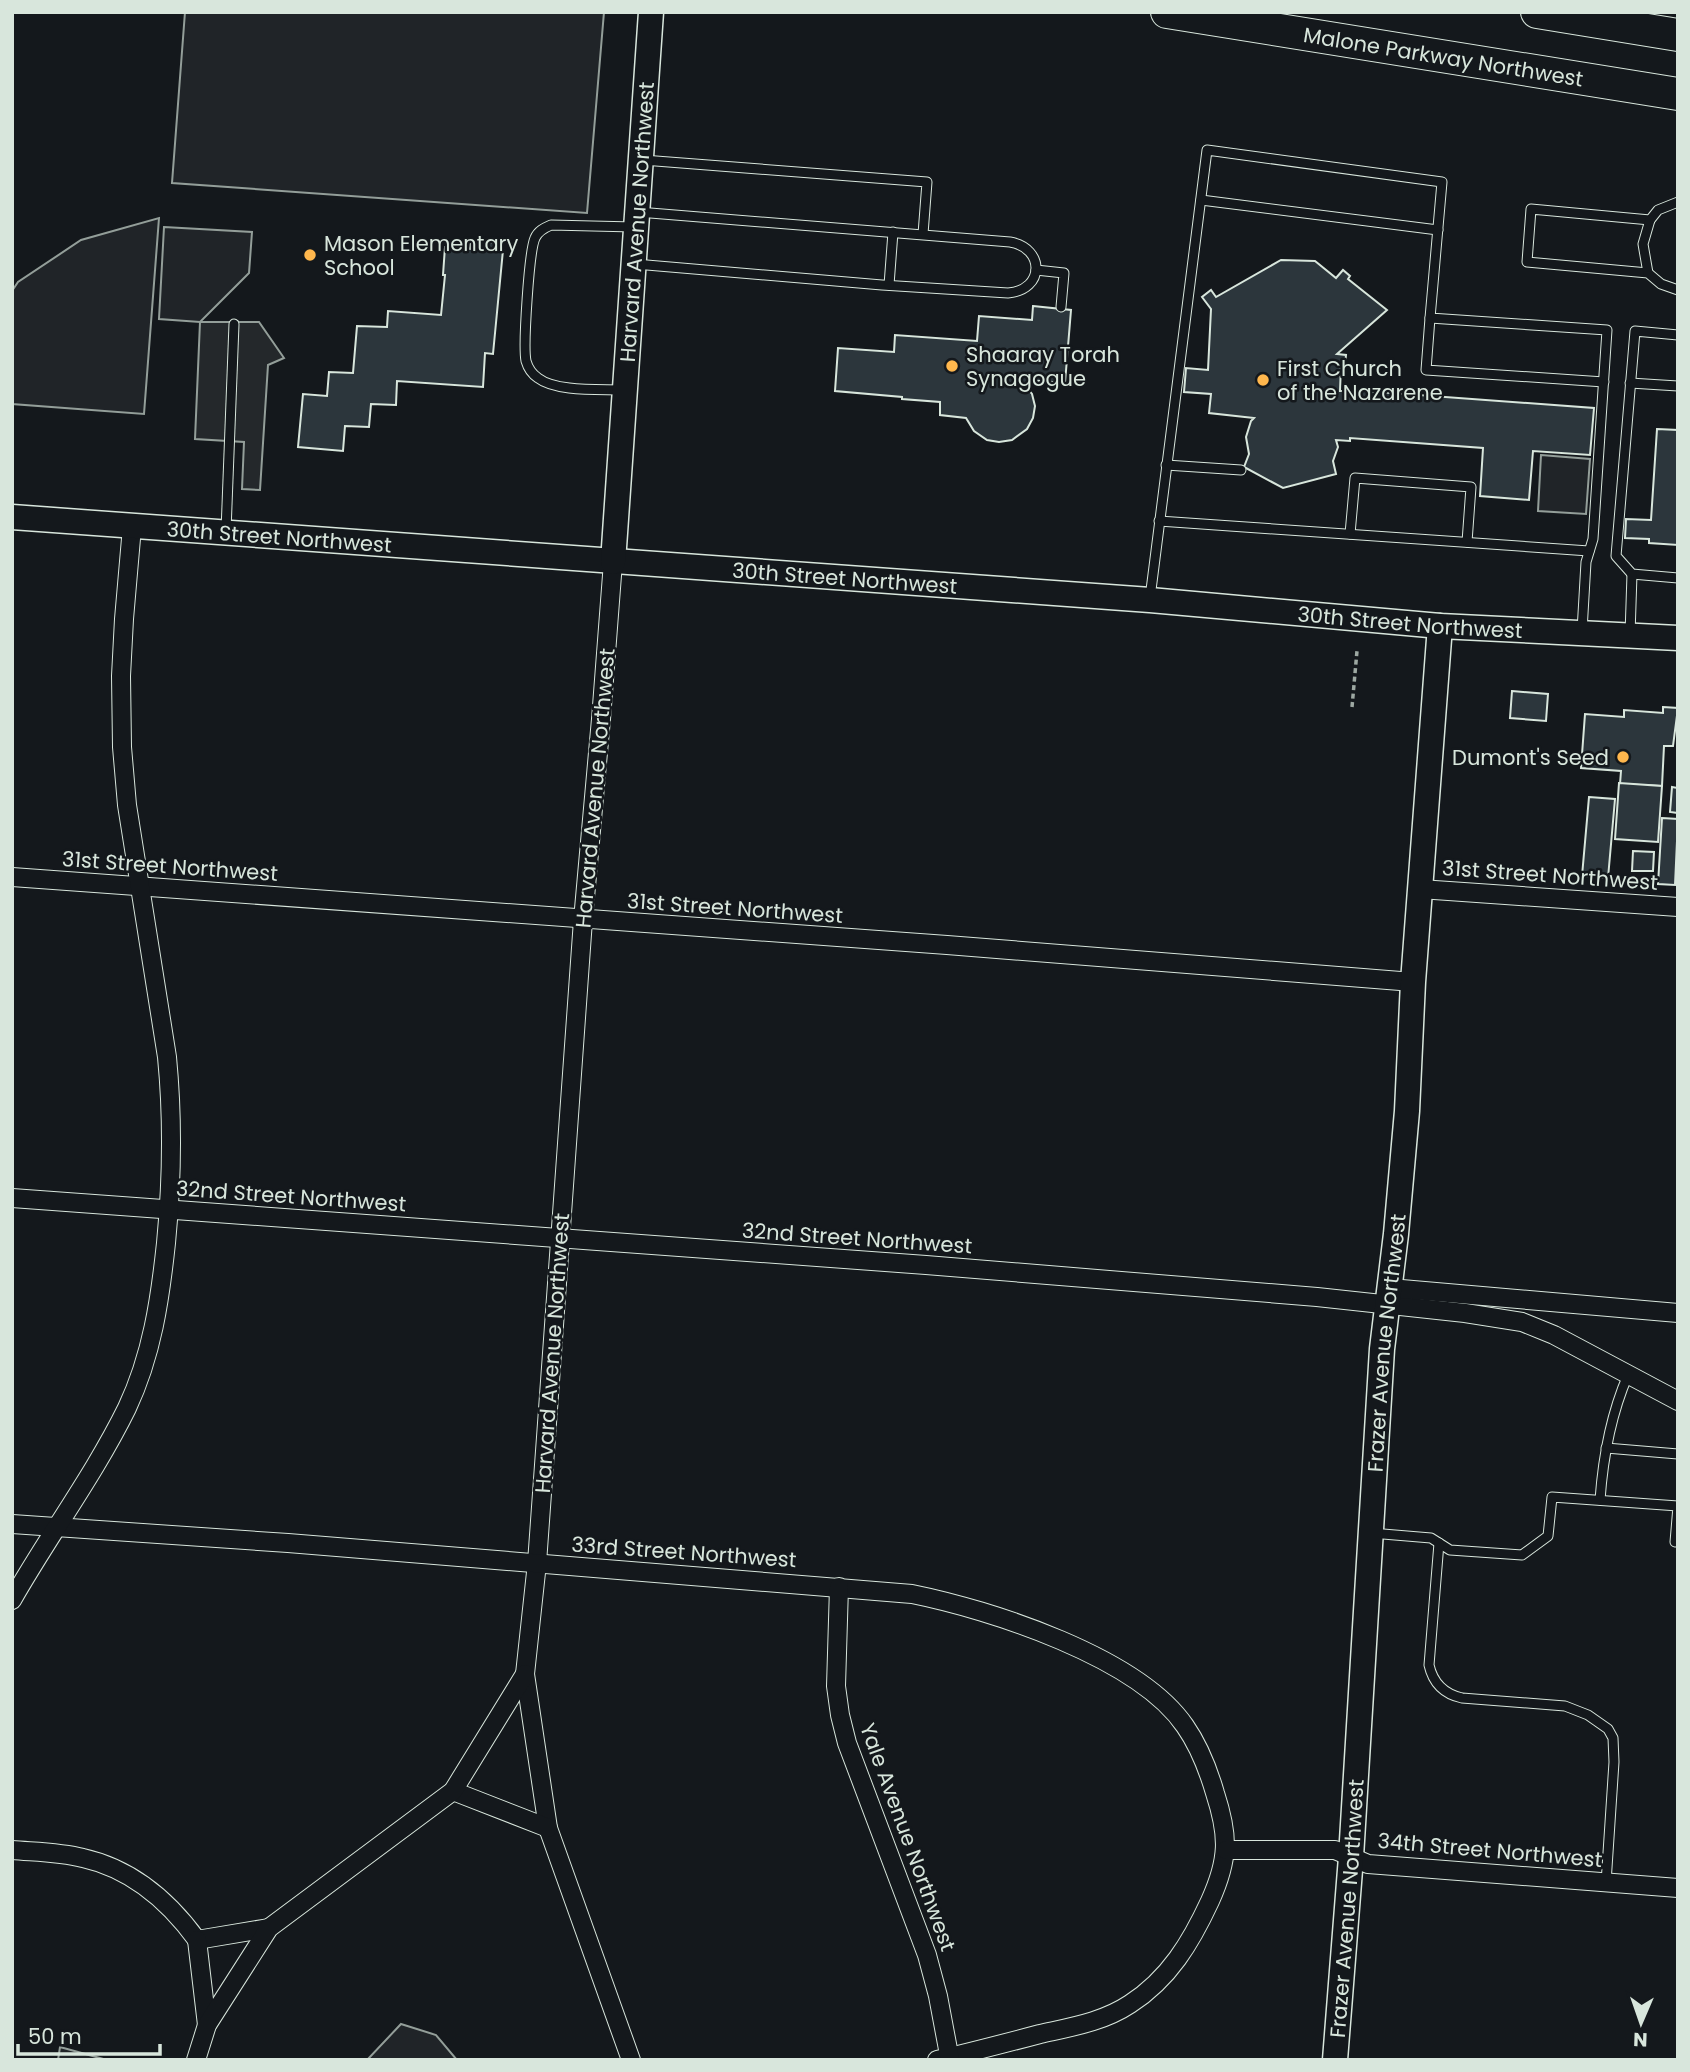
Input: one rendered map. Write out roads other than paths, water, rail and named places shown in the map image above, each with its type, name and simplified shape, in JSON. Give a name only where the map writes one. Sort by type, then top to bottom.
[{"type":"highway","name":"Malone Parkway Northwest","points":[[1167,12],[1678,94]]},
{"type":"highway","points":[[1537,12],[1678,35]]},
{"type":"street","name":"Harvard Avenue Northwest","points":[[525,1674],[537,1563],[583,920],[601,719],[651,12]]},
{"type":"street","name":"30th Street Northwest","points":[[12,517],[1150,600],[1440,626],[1678,638]]},
{"type":"street","points":[[12,1600],[128,1405],[147,1358],[160,1298],[171,1180],[171,1105],[167,1056],[127,805],[122,747],[121,676],[132,527]]},
{"type":"street","name":"Frazer Avenue Northwest","points":[[1335,2060],[1351,1857],[1382,1349],[1407,1111],[1413,982],[1440,626]]},
{"type":"street","name":"31st Street Northwest","points":[[12,877],[1413,982]]},
{"type":"street","name":"31st Street Northwest","points":[[1420,889],[1678,907]]},
{"type":"street","name":"32nd Street Northwest","points":[[12,1198],[926,1265],[1303,1296],[1388,1297],[1522,1322],[1554,1335],[1678,1401]]},
{"type":"street","points":[[1388,1297],[1678,1313]]},
{"type":"street","name":"33rd Street Northwest","points":[[12,1524],[288,1542],[838,1587],[912,1594],[982,1611],[1071,1646],[1110,1665],[1145,1686],[1184,1724],[1209,1771],[1224,1825],[1226,1850]]},
{"type":"street","name":"Yale Avenue Northwest","points":[[838,1587],[836,1686],[840,1715],[927,1955],[938,1996],[946,2059]]},
{"type":"street","points":[[196,2060],[206,2025],[270,1928],[453,1791],[525,1674]]},
{"type":"street","points":[[525,1674],[548,1828],[631,2060]]},
{"type":"street","points":[[453,1791],[548,1828]]},
{"type":"street","points":[[12,1850],[84,1858],[112,1867],[131,1876],[165,1902],[197,1940],[206,2025]]},
{"type":"street","points":[[946,2059],[1101,2019],[1129,2005],[1153,1987],[1174,1965],[1190,1940],[1218,1882],[1226,1850]]},
{"type":"street","name":"34th Street Northwest","points":[[1226,1850],[1335,1850],[1368,1864],[1678,1888]]},
{"type":"street","points":[[197,1940],[270,1928]]},
{"type":"lane","points":[[1150,600],[1207,150],[1442,182],[1426,370],[1604,382]]},
{"type":"lane","points":[[641,159],[927,182],[923,234]]},
{"type":"lane","points":[[1200,200],[1438,230]]},
{"type":"lane","points":[[1648,273],[1643,244],[1650,220],[1658,211],[1678,202]]},
{"type":"lane","points":[[1650,220],[1531,209],[1527,262],[1648,273],[1661,284],[1678,290]]},
{"type":"lane","points":[[625,390],[556,386],[538,379],[530,370],[525,351],[531,253],[535,237],[542,229],[551,225],[636,220],[923,234],[1017,243],[1031,253],[1036,270],[1030,284],[1014,292],[889,285],[634,264]]},
{"type":"lane","points":[[889,285],[894,232]]},
{"type":"lane","points":[[1036,270],[1064,273],[1061,307]]},
{"type":"lane","points":[[1430,318],[1607,330],[1593,539],[1586,562],[1582,633]]},
{"type":"lane","points":[[226,533],[234,324]]},
{"type":"lane","points":[[1678,335],[1635,331],[1616,556],[1632,574],[1678,578]]},
{"type":"lane","points":[[1630,383],[1678,386]]},
{"type":"lane","points":[[1166,465],[1241,470]]},
{"type":"lane","points":[[1350,534],[1355,478],[1471,487],[1467,542]]},
{"type":"lane","points":[[1159,521],[1589,551]]},
{"type":"lane","points":[[1630,636],[1632,574]]},
{"type":"lane","points":[[1600,1500],[1606,1448],[1620,1392],[1628,1375]]},
{"type":"lane","points":[[1606,1448],[1678,1454]]},
{"type":"lane","points":[[1370,1533],[1432,1538],[1450,1550],[1522,1555],[1548,1536],[1552,1497],[1678,1506],[1675,1542],[1678,1542]]},
{"type":"lane","points":[[1439,1543],[1429,1665],[1441,1689],[1462,1698],[1565,1706],[1602,1723],[1613,1738],[1614,1762],[1606,1883]]},
{"type":"place","name":"Mason Elementary School","points":[[310,255]]},
{"type":"place","name":"Shaaray Torah Synagogue","points":[[952,366]]},
{"type":"place","name":"First Church of the Nazarene","points":[[1263,380]]},
{"type":"place","name":"Dumont's Seed","points":[[1623,757]]}]
